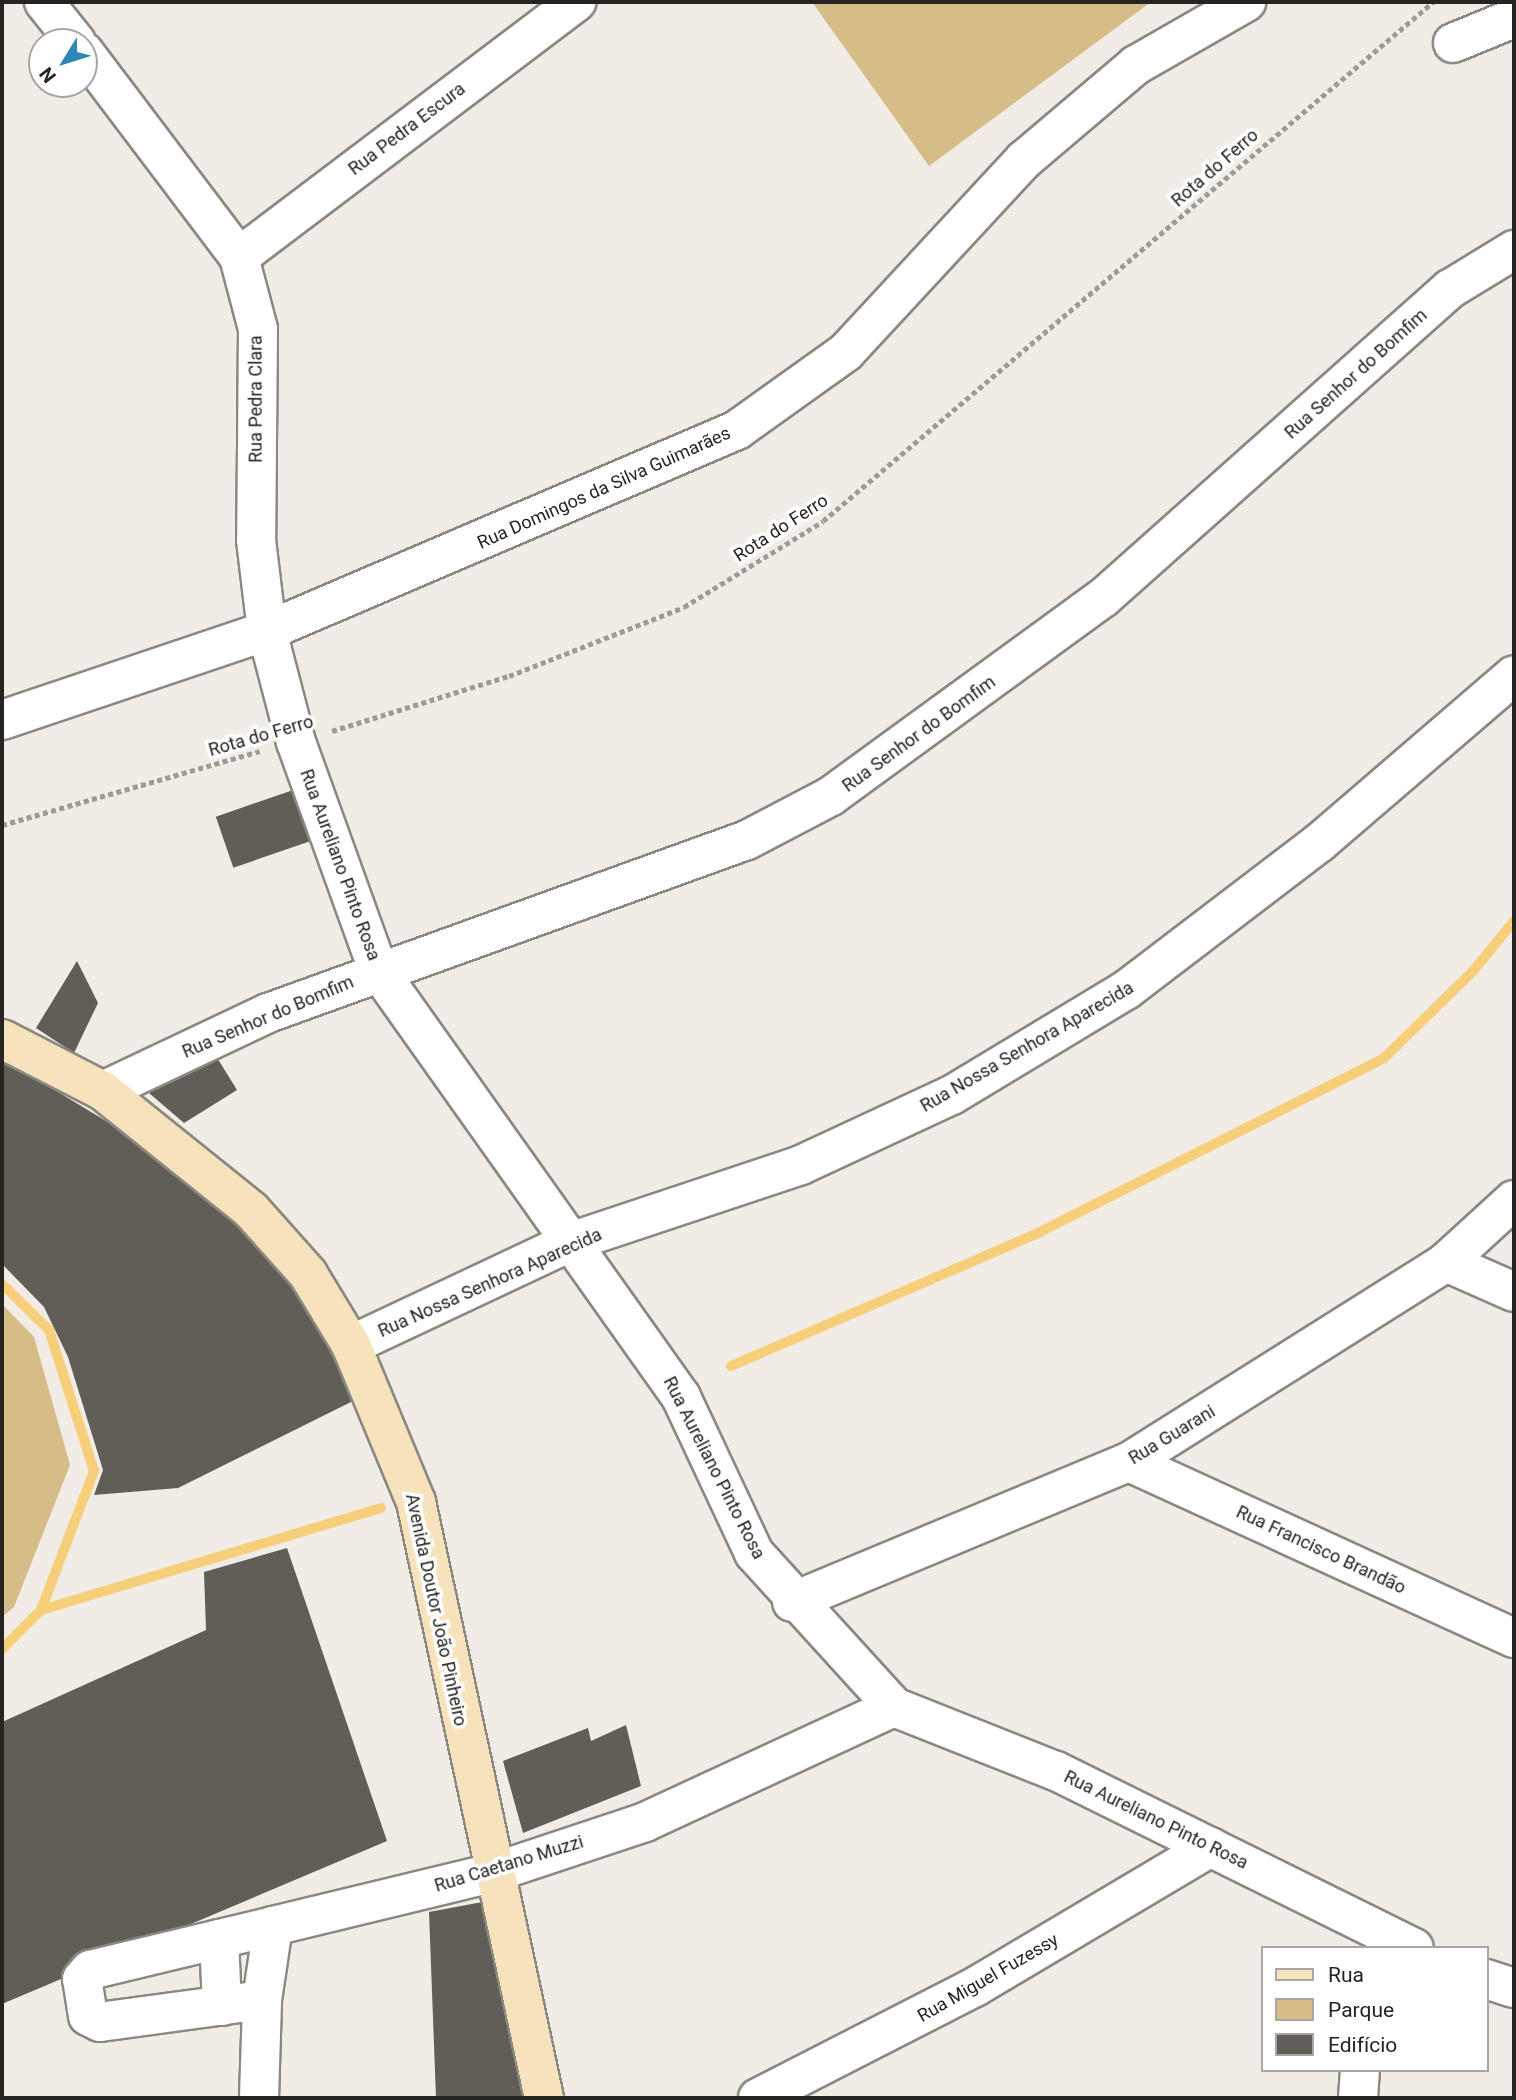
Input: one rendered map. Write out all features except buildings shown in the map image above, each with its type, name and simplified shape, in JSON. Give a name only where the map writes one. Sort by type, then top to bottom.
[{"type":"main road","name":"Avenida Doutor João Pinheiro","points":[[2,1040],[103,1091],[251,1210],[308,1274],[351,1345],[416,1502],[492,1873],[544,2098]]},
{"type":"street","name":"Rua Pedra Escura","points":[[239,257],[576,2]]},
{"type":"street","name":"Rua Domingos da Silva Guimarães","points":[[2,720],[267,631],[625,481],[737,430],[794,394],[846,352],[1024,160],[1136,65],[1246,2]]},
{"type":"street","points":[[47,3],[66,28]]},
{"type":"street","points":[[1452,43],[1514,18]]},
{"type":"street","name":"Rua Pedra Clara","points":[[98,71],[239,257],[258,329],[256,540],[267,631]]},
{"type":"street","name":"Rua Senhor do Bomfim","points":[[103,1091],[378,970],[747,840],[851,784],[1103,598],[1450,289],[1514,250]]},
{"type":"street","name":"Rua Aureliano Pinto Rosa","points":[[267,631],[296,742],[378,970],[681,1397],[754,1553],[792,1602],[894,1707],[1056,1771],[1211,1847],[1368,1938],[1405,1946]]},
{"type":"street","name":"Rua Nossa Senhora Aparecida","points":[[351,1345],[570,1242],[801,1165],[964,1088],[1126,990],[1319,843],[1514,675]]},
{"type":"street","name":"Rua Guarani","points":[[792,1602],[1129,1462],[1446,1262],[1514,1200]]},
{"type":"street","points":[[1446,1262],[1514,1292]]},
{"type":"street","name":"Rua Francisco Brandão","points":[[1129,1462],[1514,1638]]},
{"type":"street","name":"Rua Caetano Muzzi","points":[[222,2006],[100,2022],[88,2016],[82,1985],[90,1970],[492,1873],[645,1822],[894,1707]]},
{"type":"street","name":"Rua Miguel Fuzessy","points":[[758,2098],[975,1987],[1211,1847]]},
{"type":"street","points":[[259,2098],[262,2000],[274,1926]]},
{"type":"street","points":[[219,1939],[222,2006],[262,2000]]},
{"type":"street","points":[[1488,1980],[1514,1988]]},
{"type":"street","points":[[1358,2098],[1360,2072]]},
{"type":"path","name":"Rota do Ferro","points":[[2,825],[296,742],[509,676],[684,607],[823,521],[1433,2]]},
{"type":"green space","points":[[812,2],[1151,2],[929,166]]},
{"type":"green space","points":[[2,1304],[34,1337],[70,1465],[14,1607],[2,1617]]},
{"type":"waterway","points":[[731,1366],[1034,1235],[1384,1058],[1473,971],[1514,921]]},
{"type":"waterway","points":[[2,1284],[49,1330],[94,1471],[41,1610],[2,1649]]},
{"type":"waterway","points":[[41,1610],[381,1508]]}]
